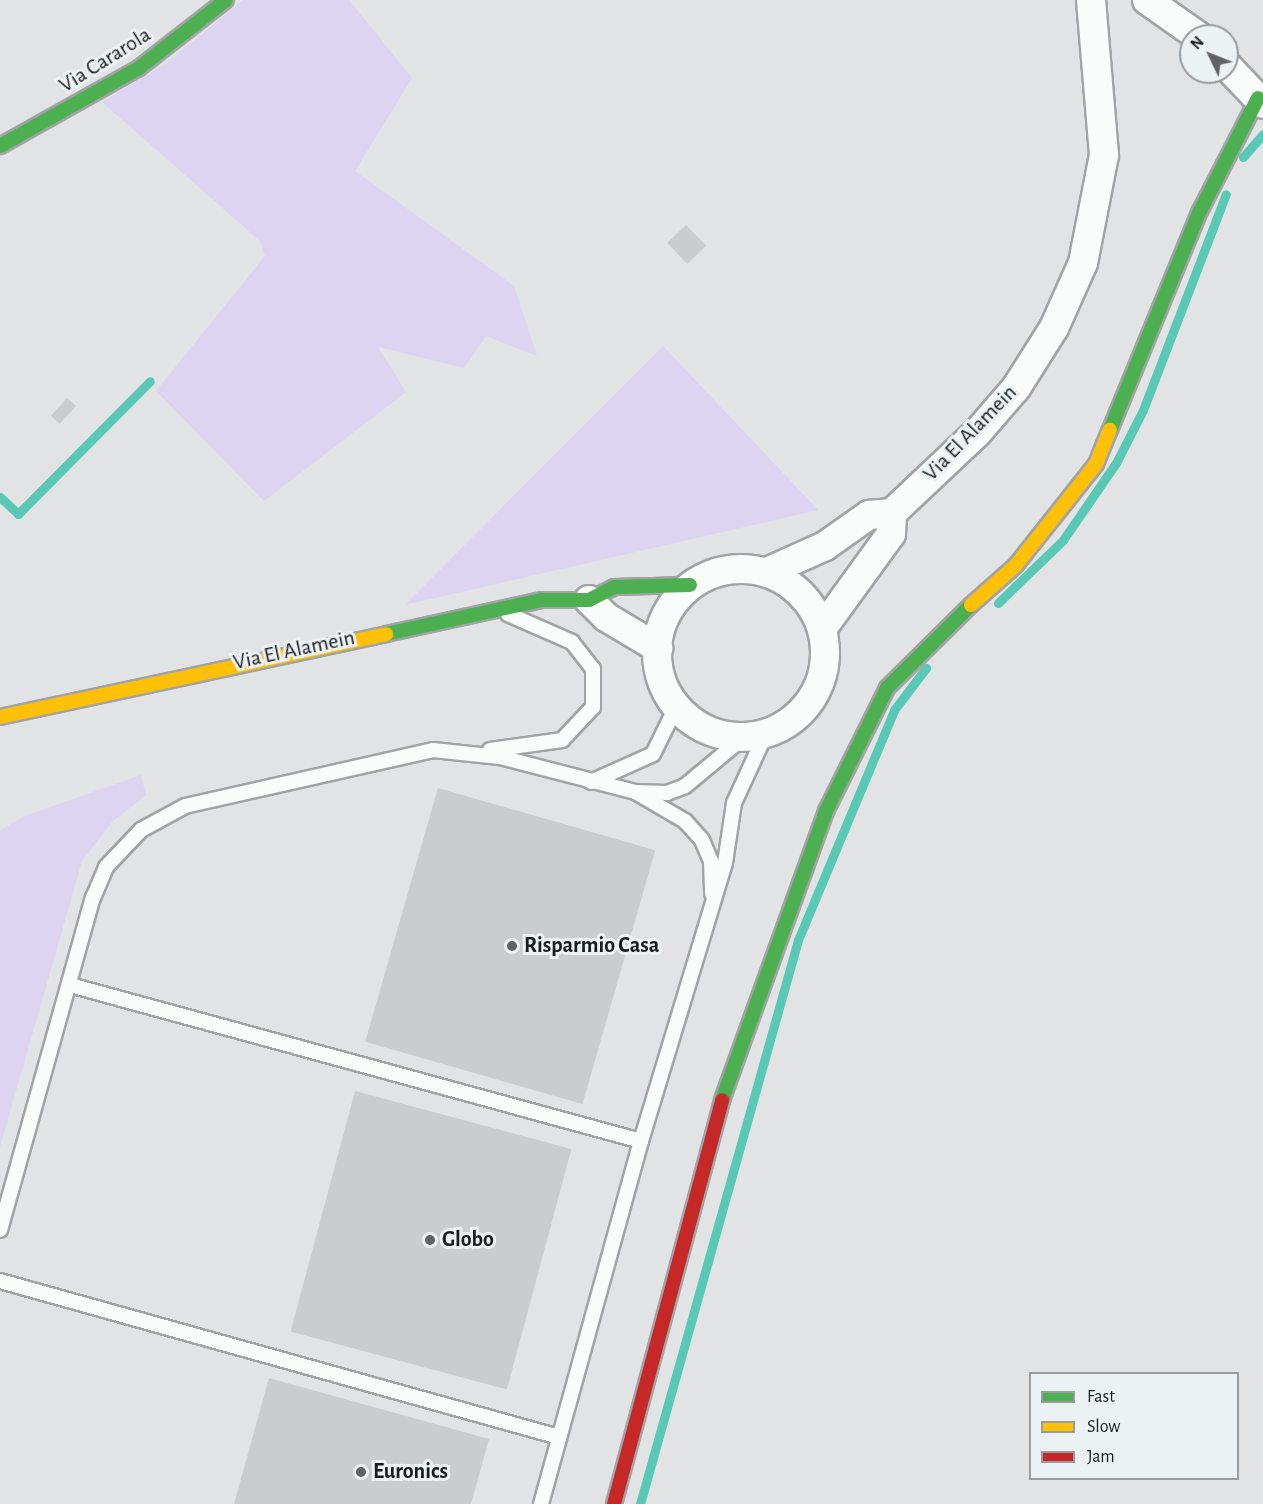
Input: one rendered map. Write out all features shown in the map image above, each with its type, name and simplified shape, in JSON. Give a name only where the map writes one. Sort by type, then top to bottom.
[{"type":"street","name":"Via Cararola","points":[[0,146],[139,69],[226,0]]},
{"type":"street","name":"Via El Alamein","points":[[892,513],[1016,388],[1054,328],[1083,263],[1104,155],[1091,0]]},
{"type":"street","points":[[1147,0],[1181,24]]},
{"type":"street","points":[[614,1504],[734,1058],[826,811],[887,688],[1030,550],[1096,464],[1200,211],[1260,101],[1239,79]]},
{"type":"street","points":[[767,572],[825,546],[869,515],[892,513],[891,534],[822,629]]},
{"type":"street","points":[[728,569],[767,572],[802,594],[822,629],[824,669],[818,688],[792,720],[755,735],[714,733],[676,707],[660,677],[658,648],[665,617],[690,585],[728,569]]},
{"type":"street","name":"Via El Alamein","points":[[0,717],[542,600],[589,600],[614,587],[690,585]]},
{"type":"street","points":[[589,600],[606,617],[658,648]]},
{"type":"lane","points":[[465,752],[562,740],[593,707],[593,669],[572,642],[498,609]]},
{"type":"lane","points":[[591,782],[653,754],[676,707]]},
{"type":"lane","points":[[0,1230],[106,867],[141,830],[185,806],[433,750],[465,752],[635,792],[667,793],[685,786],[755,735]]},
{"type":"lane","points":[[541,1504],[641,1141],[725,863],[734,803],[755,735]]},
{"type":"lane","points":[[635,792],[685,821],[702,840],[711,861],[710,911]]},
{"type":"lane","points":[[70,985],[641,1141]]},
{"type":"lane","points":[[0,1281],[559,1437]]},
{"type":"shaded area","points":[[243,0],[349,0],[412,78],[355,171],[514,286],[537,356],[486,336],[464,368],[378,347],[406,392],[264,501],[156,391],[265,256],[260,241],[102,102],[167,63]]},
{"type":"shaded area","points":[[663,346],[818,510],[405,605]]},
{"type":"shaded area","points":[[141,775],[146,795],[112,822],[82,861],[0,1147],[0,830],[25,816]]},
{"type":"building","points":[[686,225],[706,246],[687,264],[667,243]]},
{"type":"building","points":[[67,398],[76,406],[60,424],[51,416]]},
{"type":"building","name":"Risparmio Casa","points":[[438,788],[655,850],[582,1104],[365,1042]]},
{"type":"building","name":"Globo","points":[[355,1091],[571,1149],[507,1389],[291,1332]]},
{"type":"building","name":"Euronics","points":[[269,1378],[489,1439],[471,1504],[234,1504]]},
{"type":"waterway","points":[[1243,157],[1263,134]]},
{"type":"waterway","points":[[998,603],[1063,540],[1116,463],[1143,410],[1226,194]]},
{"type":"waterway","points":[[0,497],[18,514],[150,381]]},
{"type":"waterway","points":[[640,1504],[798,940],[894,710],[926,668]]},
{"type":"traffic: fast","points":[[0,146],[139,68],[226,0]]},
{"type":"traffic: fast","points":[[1110,430],[1200,211],[1258,98]]},
{"type":"traffic: fast","points":[[386,634],[542,600],[589,600],[614,587],[690,585]]},
{"type":"traffic: fast","points":[[722,1100],[826,811],[887,688],[971,605]]},
{"type":"traffic: slow","points":[[971,605],[1016,565],[1096,464],[1110,430]]},
{"type":"traffic: slow","points":[[0,717],[386,634]]},
{"type":"traffic: jam","points":[[614,1504],[722,1100]]},
{"type":"place","name":"Risparmio Casa","points":[[512,946]]},
{"type":"place","name":"Globo","points":[[430,1240]]},
{"type":"place","name":"Euronics","points":[[361,1472]]}]
